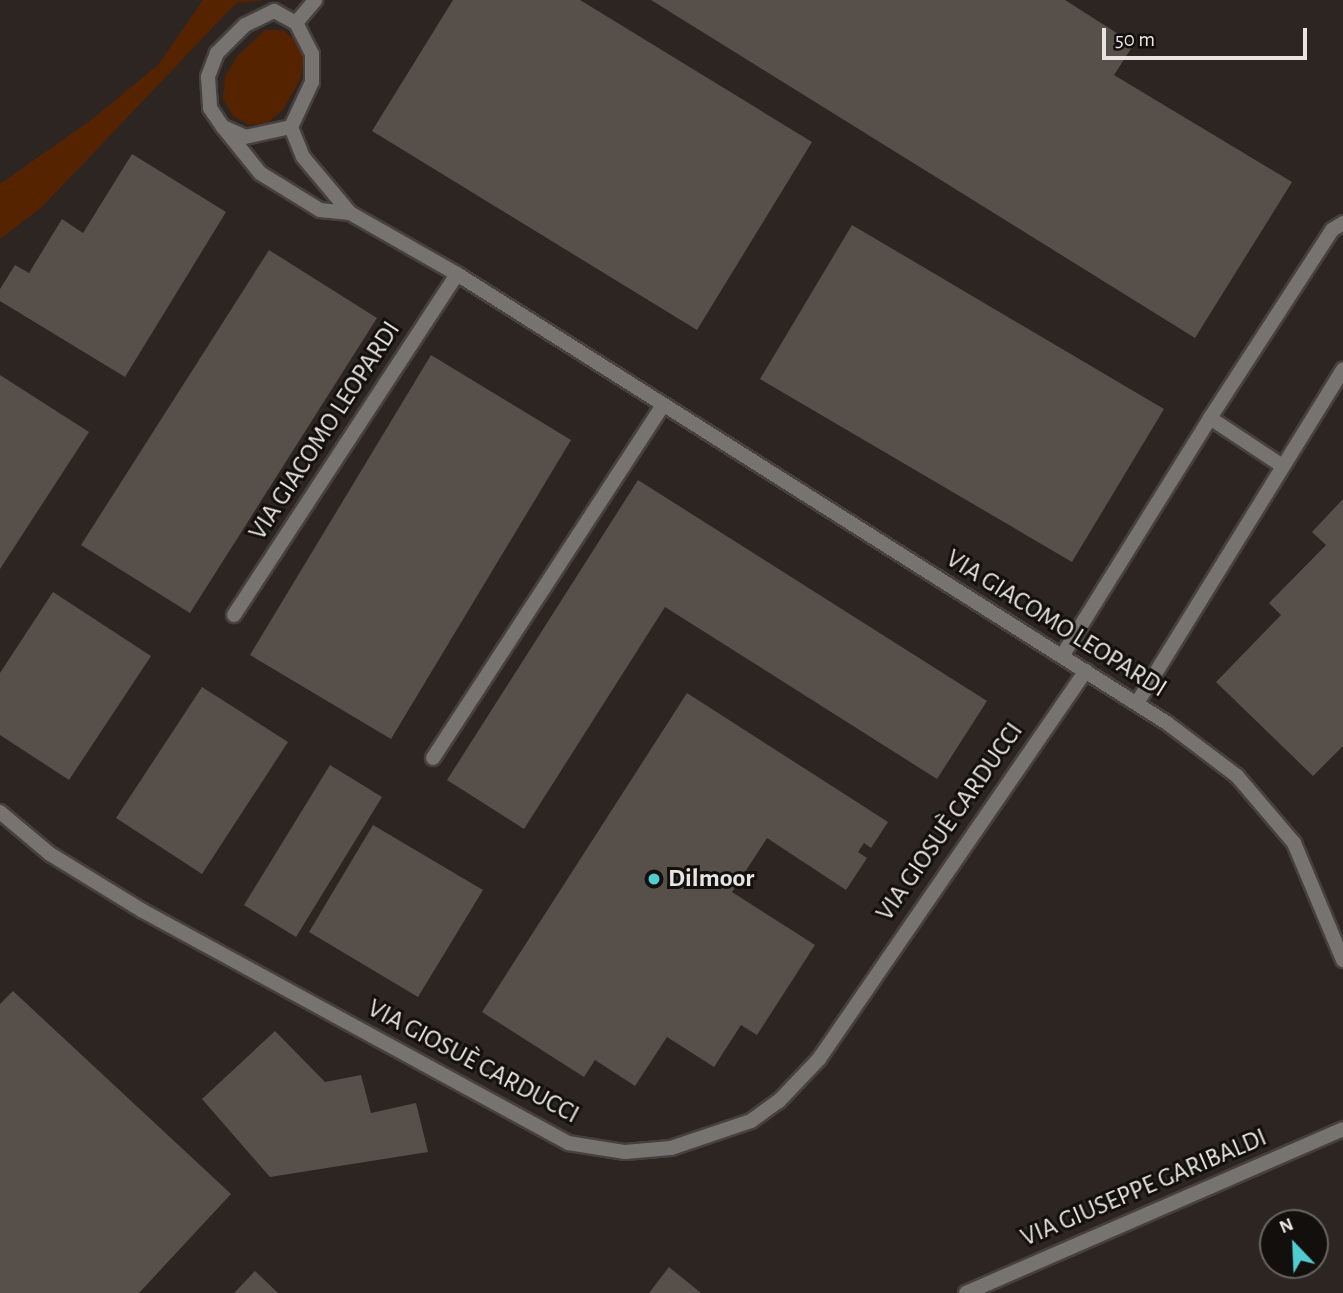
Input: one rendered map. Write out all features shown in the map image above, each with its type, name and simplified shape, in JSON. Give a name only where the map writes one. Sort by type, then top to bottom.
[{"type":"street","points":[[223,127],[245,137],[291,127],[312,82],[312,54],[296,23],[315,0]]},
{"type":"street","name":"VIA GIACOMO LEOPARDI","points":[[296,23],[274,11],[245,25],[217,53],[208,88],[210,108],[260,173],[320,209],[350,213]]},
{"type":"street","name":"VIA GIACOMO LEOPARDI","points":[[291,127],[303,158],[350,213],[457,274],[662,407],[1137,703],[1237,776],[1294,843],[1343,960]]},
{"type":"street","points":[[1062,656],[1210,418],[1332,230],[1343,223]]},
{"type":"street","name":"VIA GIACOMO LEOPARDI","points":[[234,615],[457,274]]},
{"type":"street","points":[[1137,703],[1281,465],[1343,370]]},
{"type":"street","points":[[433,758],[662,407]]},
{"type":"street","points":[[1210,418],[1281,465]]},
{"type":"street","name":"VIA GIOSUÈ CARDUCCI","points":[[0,813],[50,854],[143,911],[568,1143],[625,1152],[671,1148],[751,1121],[779,1101],[819,1059],[1086,671]]},
{"type":"street","name":"VIA GIUSEPPE GARIBALDI","points":[[966,1293],[1343,1129]]},
{"type":"shaded area","points":[[203,0],[265,0],[236,3],[42,207],[0,239],[0,184],[91,120],[158,65]]},
{"type":"shaded area","points":[[265,30],[283,30],[297,42],[304,61],[300,80],[283,110],[267,123],[249,125],[233,116],[223,98],[225,77],[237,56]]},
{"type":"building","points":[[453,0],[580,0],[812,142],[697,330],[372,131]]},
{"type":"building","points":[[651,0],[1065,0],[1134,44],[1114,75],[1292,182],[1195,338]]},
{"type":"building","points":[[132,154],[226,212],[125,377],[0,301],[0,289],[15,265],[29,273],[62,219],[83,233]]},
{"type":"building","points":[[852,225],[1164,409],[1072,562],[760,379]]},
{"type":"building","points":[[269,250],[377,318],[190,613],[81,545]]},
{"type":"building","points":[[431,355],[571,440],[391,739],[250,655]]},
{"type":"building","points":[[0,375],[89,432],[0,569]]},
{"type":"building","points":[[638,480],[987,701],[937,779],[665,607],[524,829],[447,780]]},
{"type":"building","points":[[1343,499],[1343,746],[1313,776],[1216,682],[1281,615],[1269,603],[1326,545],[1312,532]]},
{"type":"building","points":[[53,592],[151,656],[69,780],[0,735],[0,673]]},
{"type":"building","points":[[202,687],[288,742],[202,874],[116,818]]},
{"type":"building","name":"Dilmoor","points":[[687,693],[888,822],[871,848],[864,843],[858,852],[867,858],[846,890],[767,838],[732,892],[815,945],[757,1035],[741,1025],[714,1067],[667,1037],[635,1086],[595,1060],[584,1077],[482,1012]]},
{"type":"building","points":[[330,765],[382,797],[296,937],[244,905]]},
{"type":"building","points":[[373,825],[483,890],[418,997],[309,932]]},
{"type":"building","points":[[13,991],[231,1194],[139,1293],[0,1293],[0,1004]]},
{"type":"building","points":[[275,1031],[325,1082],[361,1075],[371,1113],[416,1103],[428,1152],[270,1177],[202,1099]]},
{"type":"building","points":[[669,1267],[701,1293],[649,1293]]},
{"type":"building","points":[[255,1271],[278,1293],[234,1293]]},
{"type":"place","name":"Dilmoor","points":[[654,879]]}]
